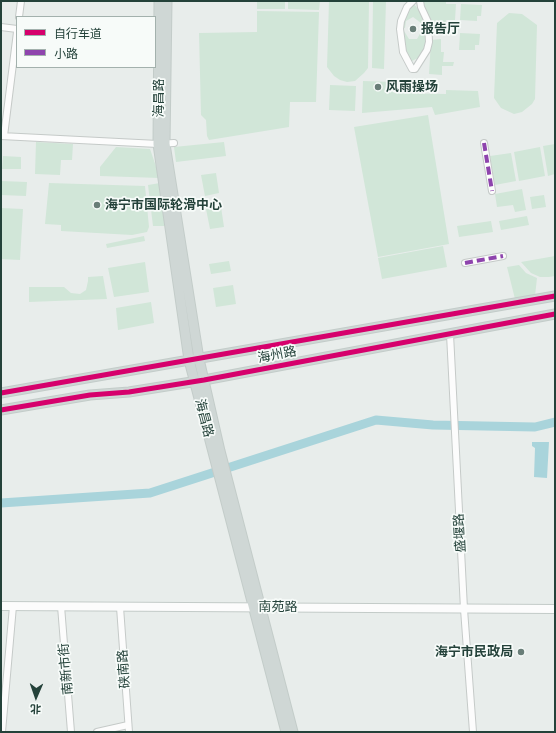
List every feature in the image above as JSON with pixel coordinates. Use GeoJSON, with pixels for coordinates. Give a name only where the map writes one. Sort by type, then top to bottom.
{"type":"FeatureCollection","features":[{"type":"Feature","properties":{"kind":"main road","name":"海昌路"},"geometry":{"type":"LineString","coordinates":[[159,1],[166,143],[194,359],[286,732]]}},
{"type":"Feature","properties":{"kind":"main road","name":"海昌路"},"geometry":{"type":"LineString","coordinates":[[160,40],[166,1]]}},
{"type":"Feature","properties":{"kind":"main road","name":"海州路"},"geometry":{"type":"LineString","coordinates":[[1,393],[555,296]]}},
{"type":"Feature","properties":{"kind":"main road","name":"海州路"},"geometry":{"type":"LineString","coordinates":[[1,410],[90,395],[129,392],[199,380],[555,314]]}},
{"type":"Feature","properties":{"kind":"main road","name":"海昌路"},"geometry":{"type":"LineString","coordinates":[[256,607],[293,732]]}},
{"type":"Feature","properties":{"kind":"street"},"geometry":{"type":"LineString","coordinates":[[19,16],[21,1]]}},
{"type":"Feature","properties":{"kind":"street"},"geometry":{"type":"LineString","coordinates":[[413,1],[407,6],[401,21],[400,29],[401,46],[405,58],[412,69],[415,69],[427,50],[428,42],[428,22],[421,8],[420,1]]}},
{"type":"Feature","properties":{"kind":"street"},"geometry":{"type":"LineString","coordinates":[[1,27],[16,30]]}},
{"type":"Feature","properties":{"kind":"street"},"geometry":{"type":"LineString","coordinates":[[16,37],[2,136],[166,143]]}},
{"type":"Feature","properties":{"kind":"street"},"geometry":{"type":"LineString","coordinates":[[484,143],[492,191]]}},
{"type":"Feature","properties":{"kind":"street"},"geometry":{"type":"LineString","coordinates":[[465,263],[503,256]]}},
{"type":"Feature","properties":{"kind":"street","name":"盛堰路"},"geometry":{"type":"LineString","coordinates":[[450,334],[464,609],[473,732]]}},
{"type":"Feature","properties":{"kind":"street","name":"南苑路"},"geometry":{"type":"LineString","coordinates":[[1,606],[555,609]]}},
{"type":"Feature","properties":{"kind":"street"},"geometry":{"type":"LineString","coordinates":[[2,732],[13,606]]}},
{"type":"Feature","properties":{"kind":"street","name":"南新市街"},"geometry":{"type":"LineString","coordinates":[[61,606],[71,732]]}},
{"type":"Feature","properties":{"kind":"street","name":"硖南路"},"geometry":{"type":"LineString","coordinates":[[120,606],[129,732]]}},
{"type":"Feature","properties":{"kind":"street"},"geometry":{"type":"LineString","coordinates":[[97,732],[128,725]]}},
{"type":"Feature","properties":{"kind":"green space"},"geometry":{"type":"Polygon","coordinates":[[[257,1],[285,1],[285,9],[257,9],[257,1]]]}},
{"type":"Feature","properties":{"kind":"green space"},"geometry":{"type":"Polygon","coordinates":[[[288,1],[320,1],[319,10],[288,9],[288,1]]]}},
{"type":"Feature","properties":{"kind":"green space"},"geometry":{"type":"Polygon","coordinates":[[[329,1],[369,1],[368,68],[355,81],[347,82],[340,80],[334,76],[327,67],[329,1]]]}},
{"type":"Feature","properties":{"kind":"green space"},"geometry":{"type":"Polygon","coordinates":[[[373,1],[386,1],[384,69],[372,68],[373,1]]]}},
{"type":"Feature","properties":{"kind":"green space"},"geometry":{"type":"Polygon","coordinates":[[[423,1],[446,1],[446,4],[456,4],[455,20],[446,20],[445,26],[433,25],[423,5],[423,1]]]}},
{"type":"Feature","properties":{"kind":"green space"},"geometry":{"type":"Polygon","coordinates":[[[414,4],[425,18],[426,47],[418,58],[412,61],[408,58],[401,31],[404,31],[409,39],[417,39],[421,32],[421,23],[413,17],[406,21],[405,28],[401,27],[406,12],[414,4]]]}},
{"type":"Feature","properties":{"kind":"green space"},"geometry":{"type":"Polygon","coordinates":[[[461,4],[482,5],[481,16],[477,16],[477,21],[460,20],[461,4]]]}},
{"type":"Feature","properties":{"kind":"green space"},"geometry":{"type":"Polygon","coordinates":[[[257,11],[319,12],[316,102],[290,102],[289,127],[209,140],[207,136],[206,120],[201,115],[199,33],[257,32],[257,11]]]}},
{"type":"Feature","properties":{"kind":"green space"},"geometry":{"type":"Polygon","coordinates":[[[509,13],[522,14],[537,25],[535,99],[532,104],[522,112],[514,114],[501,108],[494,98],[497,23],[509,13]]]}},
{"type":"Feature","properties":{"kind":"green space"},"geometry":{"type":"Polygon","coordinates":[[[460,33],[480,34],[479,45],[475,45],[475,50],[459,50],[460,33]]]}},
{"type":"Feature","properties":{"kind":"green space"},"geometry":{"type":"Polygon","coordinates":[[[441,39],[441,52],[444,52],[443,62],[454,62],[453,66],[442,66],[442,75],[429,74],[431,40],[441,39]]]}},
{"type":"Feature","properties":{"kind":"green space"},"geometry":{"type":"Polygon","coordinates":[[[363,81],[394,82],[394,93],[446,94],[446,90],[478,91],[480,107],[435,115],[432,107],[362,113],[363,81]]]}},
{"type":"Feature","properties":{"kind":"green space"},"geometry":{"type":"Polygon","coordinates":[[[330,85],[356,86],[355,111],[329,110],[330,85]]]}},
{"type":"Feature","properties":{"kind":"green space"},"geometry":{"type":"Polygon","coordinates":[[[428,115],[449,244],[378,257],[354,127],[428,115]]]}},
{"type":"Feature","properties":{"kind":"green space"},"geometry":{"type":"Polygon","coordinates":[[[36,142],[73,144],[72,160],[61,160],[60,175],[35,174],[36,142]]]}},
{"type":"Feature","properties":{"kind":"green space"},"geometry":{"type":"Polygon","coordinates":[[[224,142],[226,156],[176,162],[174,147],[224,142]]]}},
{"type":"Feature","properties":{"kind":"green space"},"geometry":{"type":"Polygon","coordinates":[[[555,144],[555,174],[548,176],[543,146],[555,144]]]}},
{"type":"Feature","properties":{"kind":"green space"},"geometry":{"type":"Polygon","coordinates":[[[116,147],[150,149],[160,178],[100,176],[100,167],[116,147]]]}},
{"type":"Feature","properties":{"kind":"green space"},"geometry":{"type":"Polygon","coordinates":[[[540,147],[545,176],[519,181],[514,152],[540,147]]]}},
{"type":"Feature","properties":{"kind":"green space"},"geometry":{"type":"Polygon","coordinates":[[[511,153],[516,181],[495,185],[490,156],[511,153]]]}},
{"type":"Feature","properties":{"kind":"green space"},"geometry":{"type":"Polygon","coordinates":[[[3,156],[21,157],[21,169],[2,169],[3,156]]]}},
{"type":"Feature","properties":{"kind":"green space"},"geometry":{"type":"Polygon","coordinates":[[[216,173],[219,193],[205,196],[201,175],[216,173]]]}},
{"type":"Feature","properties":{"kind":"green space"},"geometry":{"type":"Polygon","coordinates":[[[1,181],[27,182],[26,196],[1,195],[1,181]]]}},
{"type":"Feature","properties":{"kind":"green space","name":"海宁市国际轮滑中心"},"geometry":{"type":"Polygon","coordinates":[[[49,183],[145,186],[149,227],[147,232],[132,235],[61,231],[61,225],[45,224],[49,183]]]}},
{"type":"Feature","properties":{"kind":"green space"},"geometry":{"type":"Polygon","coordinates":[[[160,183],[165,226],[153,226],[148,185],[160,183]]]}},
{"type":"Feature","properties":{"kind":"green space"},"geometry":{"type":"Polygon","coordinates":[[[522,189],[526,210],[515,212],[513,205],[497,207],[495,194],[522,189]]]}},
{"type":"Feature","properties":{"kind":"green space"},"geometry":{"type":"Polygon","coordinates":[[[544,195],[546,207],[532,209],[530,197],[544,195]]]}},
{"type":"Feature","properties":{"kind":"green space"},"geometry":{"type":"Polygon","coordinates":[[[221,207],[224,227],[210,229],[206,209],[221,207]]]}},
{"type":"Feature","properties":{"kind":"green space"},"geometry":{"type":"Polygon","coordinates":[[[1,208],[23,209],[20,260],[1,259],[1,208]]]}},
{"type":"Feature","properties":{"kind":"green space"},"geometry":{"type":"Polygon","coordinates":[[[527,216],[529,225],[501,230],[499,221],[527,216]]]}},
{"type":"Feature","properties":{"kind":"green space"},"geometry":{"type":"Polygon","coordinates":[[[491,221],[493,232],[459,237],[457,226],[491,221]]]}},
{"type":"Feature","properties":{"kind":"green space"},"geometry":{"type":"Polygon","coordinates":[[[144,236],[145,241],[107,248],[106,244],[144,236]]]}},
{"type":"Feature","properties":{"kind":"green space"},"geometry":{"type":"Polygon","coordinates":[[[443,246],[447,267],[382,279],[378,258],[443,246]]]}},
{"type":"Feature","properties":{"kind":"green space"},"geometry":{"type":"Polygon","coordinates":[[[555,256],[555,276],[540,277],[531,273],[521,262],[555,256]]]}},
{"type":"Feature","properties":{"kind":"green space"},"geometry":{"type":"Polygon","coordinates":[[[229,261],[231,271],[211,274],[209,264],[229,261]]]}},
{"type":"Feature","properties":{"kind":"green space"},"geometry":{"type":"Polygon","coordinates":[[[145,262],[149,292],[114,297],[108,268],[145,262]]]}},
{"type":"Feature","properties":{"kind":"green space"},"geometry":{"type":"Polygon","coordinates":[[[519,265],[526,273],[537,278],[535,296],[515,299],[507,267],[519,265]]]}},
{"type":"Feature","properties":{"kind":"green space"},"geometry":{"type":"Polygon","coordinates":[[[103,276],[107,299],[29,302],[29,287],[64,287],[71,293],[80,294],[86,290],[88,277],[103,276]]]}},
{"type":"Feature","properties":{"kind":"green space"},"geometry":{"type":"Polygon","coordinates":[[[233,285],[236,304],[216,307],[213,288],[233,285]]]}},
{"type":"Feature","properties":{"kind":"green space"},"geometry":{"type":"Polygon","coordinates":[[[151,302],[154,323],[118,330],[116,308],[151,302]]]}},
{"type":"Feature","properties":{"kind":"water"},"geometry":{"type":"Polygon","coordinates":[[[532,442],[549,442],[547,478],[534,477],[535,448],[532,446],[532,442]]]}},
{"type":"Feature","properties":{"kind":"waterway"},"geometry":{"type":"LineString","coordinates":[[1,503],[150,493],[376,420],[433,425],[535,427],[555,422]]}},
{"type":"Feature","properties":{"kind":"marked path"},"geometry":{"type":"LineString","coordinates":[[484,143],[492,191]]}},
{"type":"Feature","properties":{"kind":"marked path"},"geometry":{"type":"LineString","coordinates":[[465,263],[503,256]]}},
{"type":"Feature","properties":{"kind":"cycle path"},"geometry":{"type":"LineString","coordinates":[[1,393],[555,296]]}},
{"type":"Feature","properties":{"kind":"cycle path"},"geometry":{"type":"LineString","coordinates":[[1,410],[90,395],[129,392],[204,380],[555,314]]}},
{"type":"Feature","properties":{"kind":"place","name":"报告厅"},"geometry":{"type":"Point","coordinates":[413,29]}},
{"type":"Feature","properties":{"kind":"place","name":"风雨操场"},"geometry":{"type":"Point","coordinates":[378,87]}},
{"type":"Feature","properties":{"kind":"place","name":"海宁市国际轮滑中心"},"geometry":{"type":"Point","coordinates":[97,205]}},
{"type":"Feature","properties":{"kind":"place","name":"海宁市民政局"},"geometry":{"type":"Point","coordinates":[521,652]}}]}
